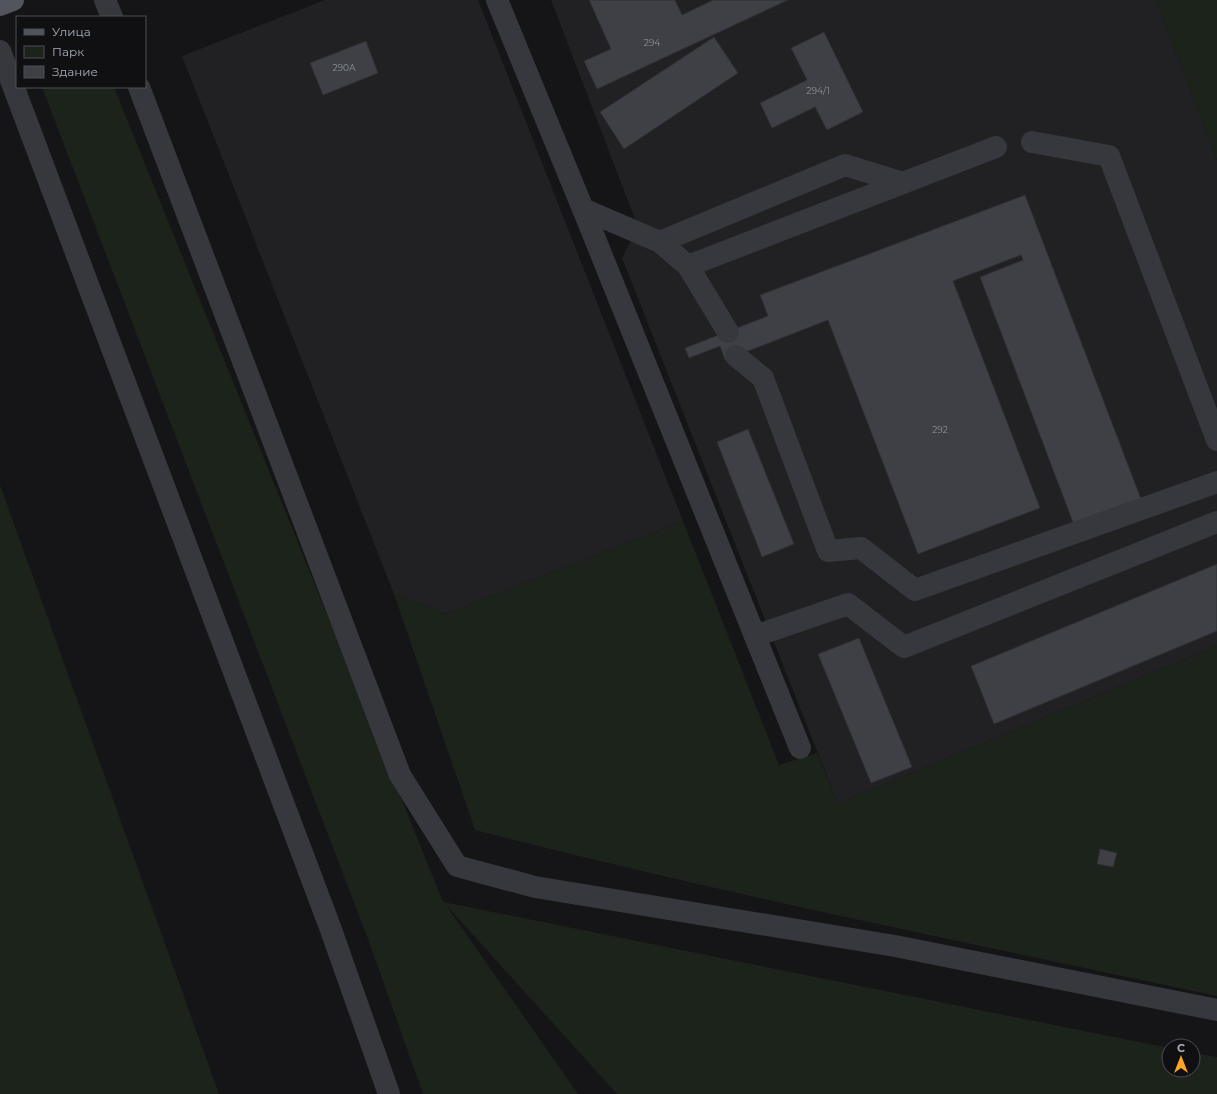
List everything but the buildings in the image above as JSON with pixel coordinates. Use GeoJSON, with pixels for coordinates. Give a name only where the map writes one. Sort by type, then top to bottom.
{"type":"FeatureCollection","features":[{"type":"Feature","properties":{"kind":"main road"},"geometry":{"type":"LineString","coordinates":[[0,5],[13,0]]}},
{"type":"Feature","properties":{"kind":"street"},"geometry":{"type":"LineString","coordinates":[[106,0],[112,16]]}},
{"type":"Feature","properties":{"kind":"street"},"geometry":{"type":"LineString","coordinates":[[497,0],[583,209],[800,748]]}},
{"type":"Feature","properties":{"kind":"street"},"geometry":{"type":"LineString","coordinates":[[0,51],[318,898],[389,1094]]}},
{"type":"Feature","properties":{"kind":"street"},"geometry":{"type":"LineString","coordinates":[[139,88],[400,775],[457,866],[535,887],[895,946],[1217,1010]]}},
{"type":"Feature","properties":{"kind":"street"},"geometry":{"type":"LineString","coordinates":[[1032,142],[1109,156],[1217,440]]}},
{"type":"Feature","properties":{"kind":"street"},"geometry":{"type":"LineString","coordinates":[[688,266],[996,147]]}},
{"type":"Feature","properties":{"kind":"street"},"geometry":{"type":"LineString","coordinates":[[660,242],[845,164],[903,183]]}},
{"type":"Feature","properties":{"kind":"street"},"geometry":{"type":"LineString","coordinates":[[583,209],[660,242],[688,266],[728,332]]}},
{"type":"Feature","properties":{"kind":"street"},"geometry":{"type":"LineString","coordinates":[[736,356],[763,378],[828,551],[861,548],[915,590],[1217,482]]}},
{"type":"Feature","properties":{"kind":"street"},"geometry":{"type":"LineString","coordinates":[[755,636],[848,604],[904,647],[1217,522]]}},
{"type":"Feature","properties":{"kind":"shaded area"},"geometry":{"type":"Polygon","coordinates":[[[325,0],[478,0],[683,521],[446,614],[394,594],[182,56],[325,0]]]}},
{"type":"Feature","properties":{"kind":"shaded area"},"geometry":{"type":"Polygon","coordinates":[[[551,0],[1156,0],[1217,160],[1217,646],[838,804],[622,258],[638,227],[551,0]]]}},
{"type":"Feature","properties":{"kind":"green space"},"geometry":{"type":"Polygon","coordinates":[[[1156,0],[1217,0],[1217,160],[1156,0]]]}},
{"type":"Feature","properties":{"kind":"green space"},"geometry":{"type":"Polygon","coordinates":[[[42,88],[114,88],[443,902],[1161,1046],[1161,1078],[1201,1078],[1201,1054],[1217,1057],[1217,1094],[617,1094],[446,905],[578,1094],[423,1094],[368,939],[42,88]]]}},
{"type":"Feature","properties":{"kind":"green space"},"geometry":{"type":"Polygon","coordinates":[[[0,485],[219,1094],[0,1094],[0,485]]]}},
{"type":"Feature","properties":{"kind":"green space"},"geometry":{"type":"Polygon","coordinates":[[[683,521],[779,765],[817,753],[838,804],[1217,646],[1217,996],[752,896],[475,830],[394,594],[446,614],[683,521]]]}}]}
